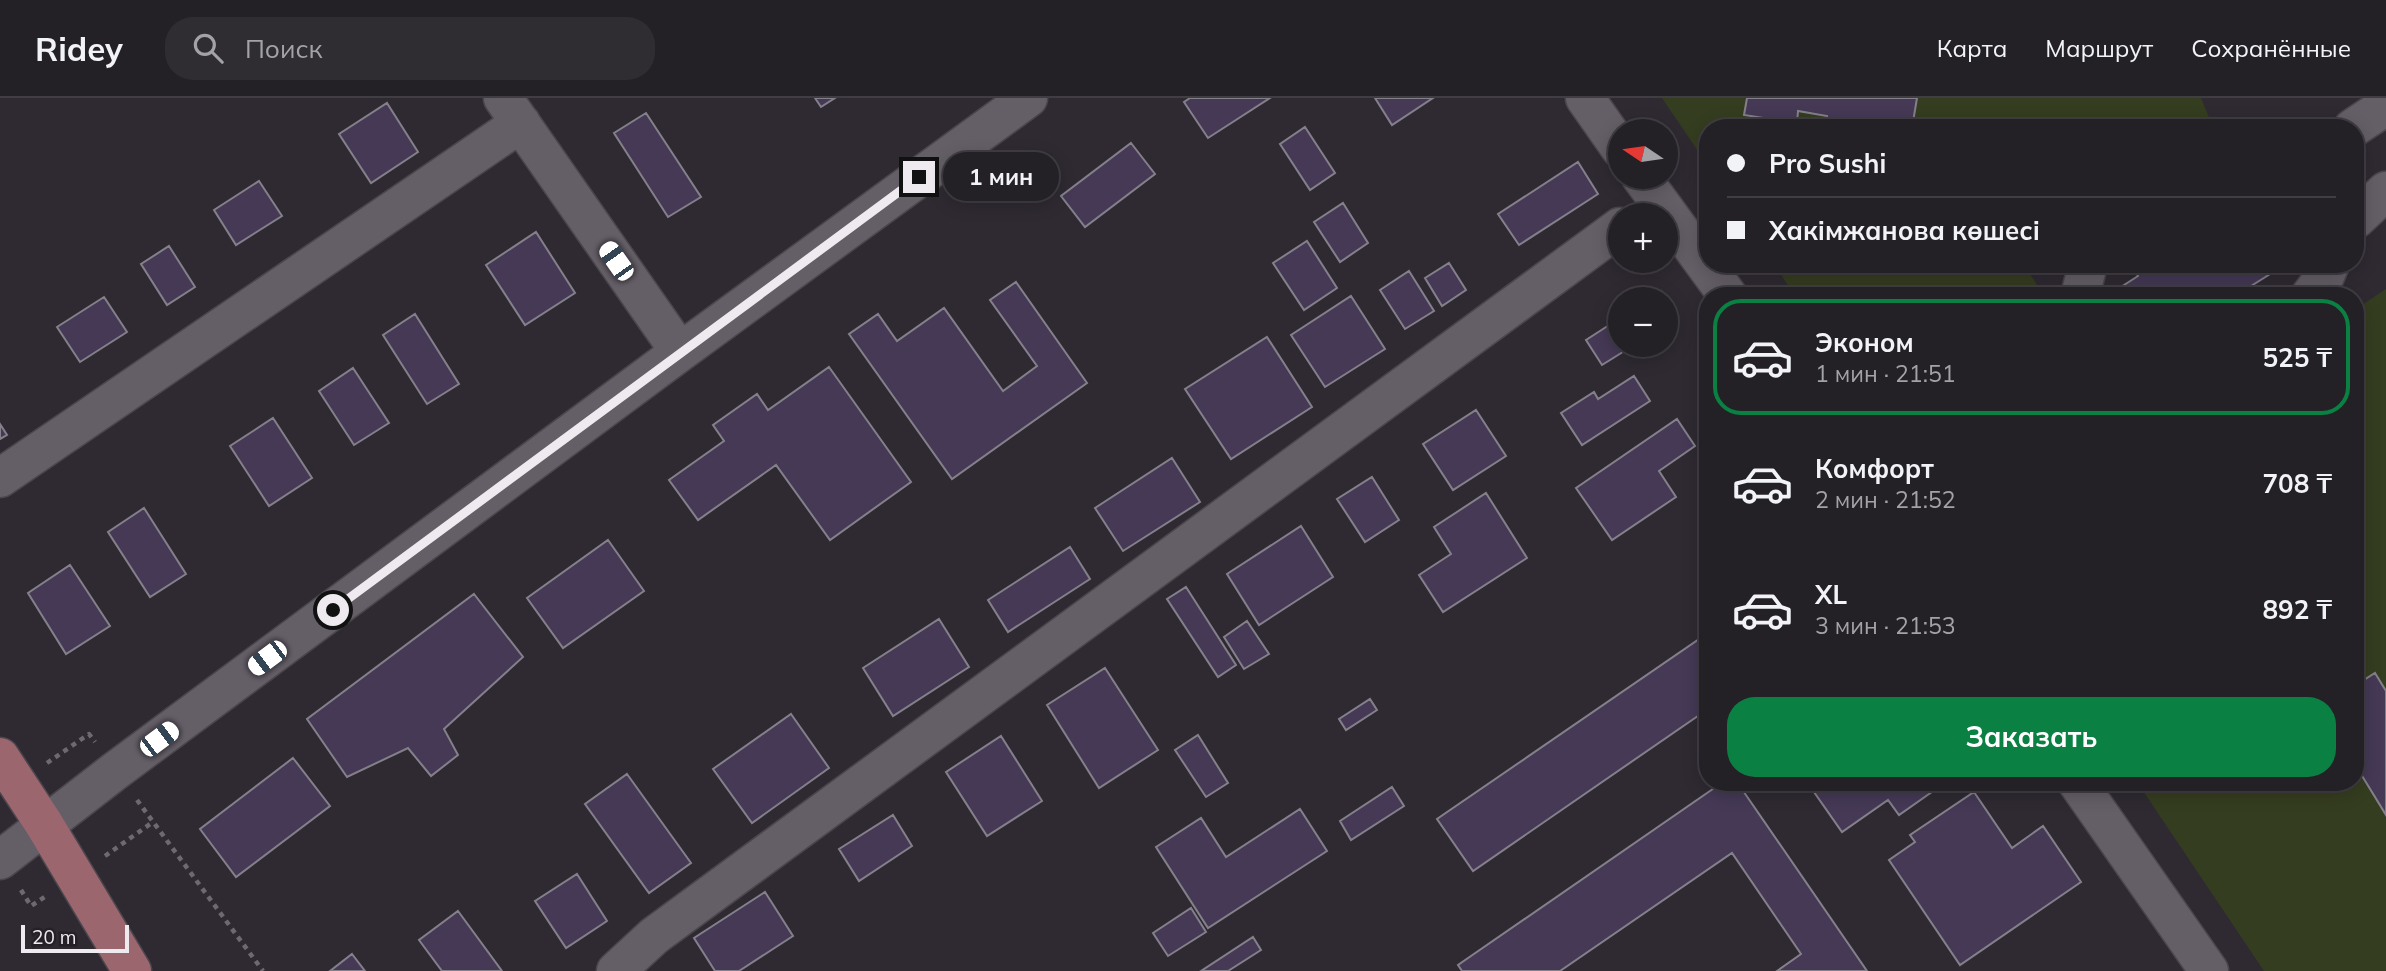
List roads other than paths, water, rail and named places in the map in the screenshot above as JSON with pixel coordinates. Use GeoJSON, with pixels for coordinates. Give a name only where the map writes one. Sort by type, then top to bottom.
{"type":"FeatureCollection","features":[{"type":"Feature","properties":{"kind":"main road"},"geometry":{"type":"LineString","coordinates":[[0,757],[44,824],[132,971]]}},
{"type":"Feature","properties":{"kind":"street"},"geometry":{"type":"LineString","coordinates":[[0,860],[44,824],[680,352],[1028,98]]}},
{"type":"Feature","properties":{"kind":"street"},"geometry":{"type":"LineString","coordinates":[[1585,98],[1608,131]]}},
{"type":"Feature","properties":{"kind":"street"},"geometry":{"type":"LineString","coordinates":[[2364,121],[2386,106]]}},
{"type":"Feature","properties":{"kind":"street"},"geometry":{"type":"LineString","coordinates":[[0,478],[512,111],[680,352]]}},
{"type":"Feature","properties":{"kind":"street"},"geometry":{"type":"LineString","coordinates":[[2364,212],[2386,191]]}},
{"type":"Feature","properties":{"kind":"street"},"geometry":{"type":"LineString","coordinates":[[1645,197],[1699,261]]}},
{"type":"Feature","properties":{"kind":"street"},"geometry":{"type":"LineString","coordinates":[[616,971],[654,936],[1608,236]]}},
{"type":"Feature","properties":{"kind":"street"},"geometry":{"type":"LineString","coordinates":[[1709,273],[1720,287]]}},
{"type":"Feature","properties":{"kind":"street"},"geometry":{"type":"LineString","coordinates":[[2083,791],[2208,971]]}}]}
